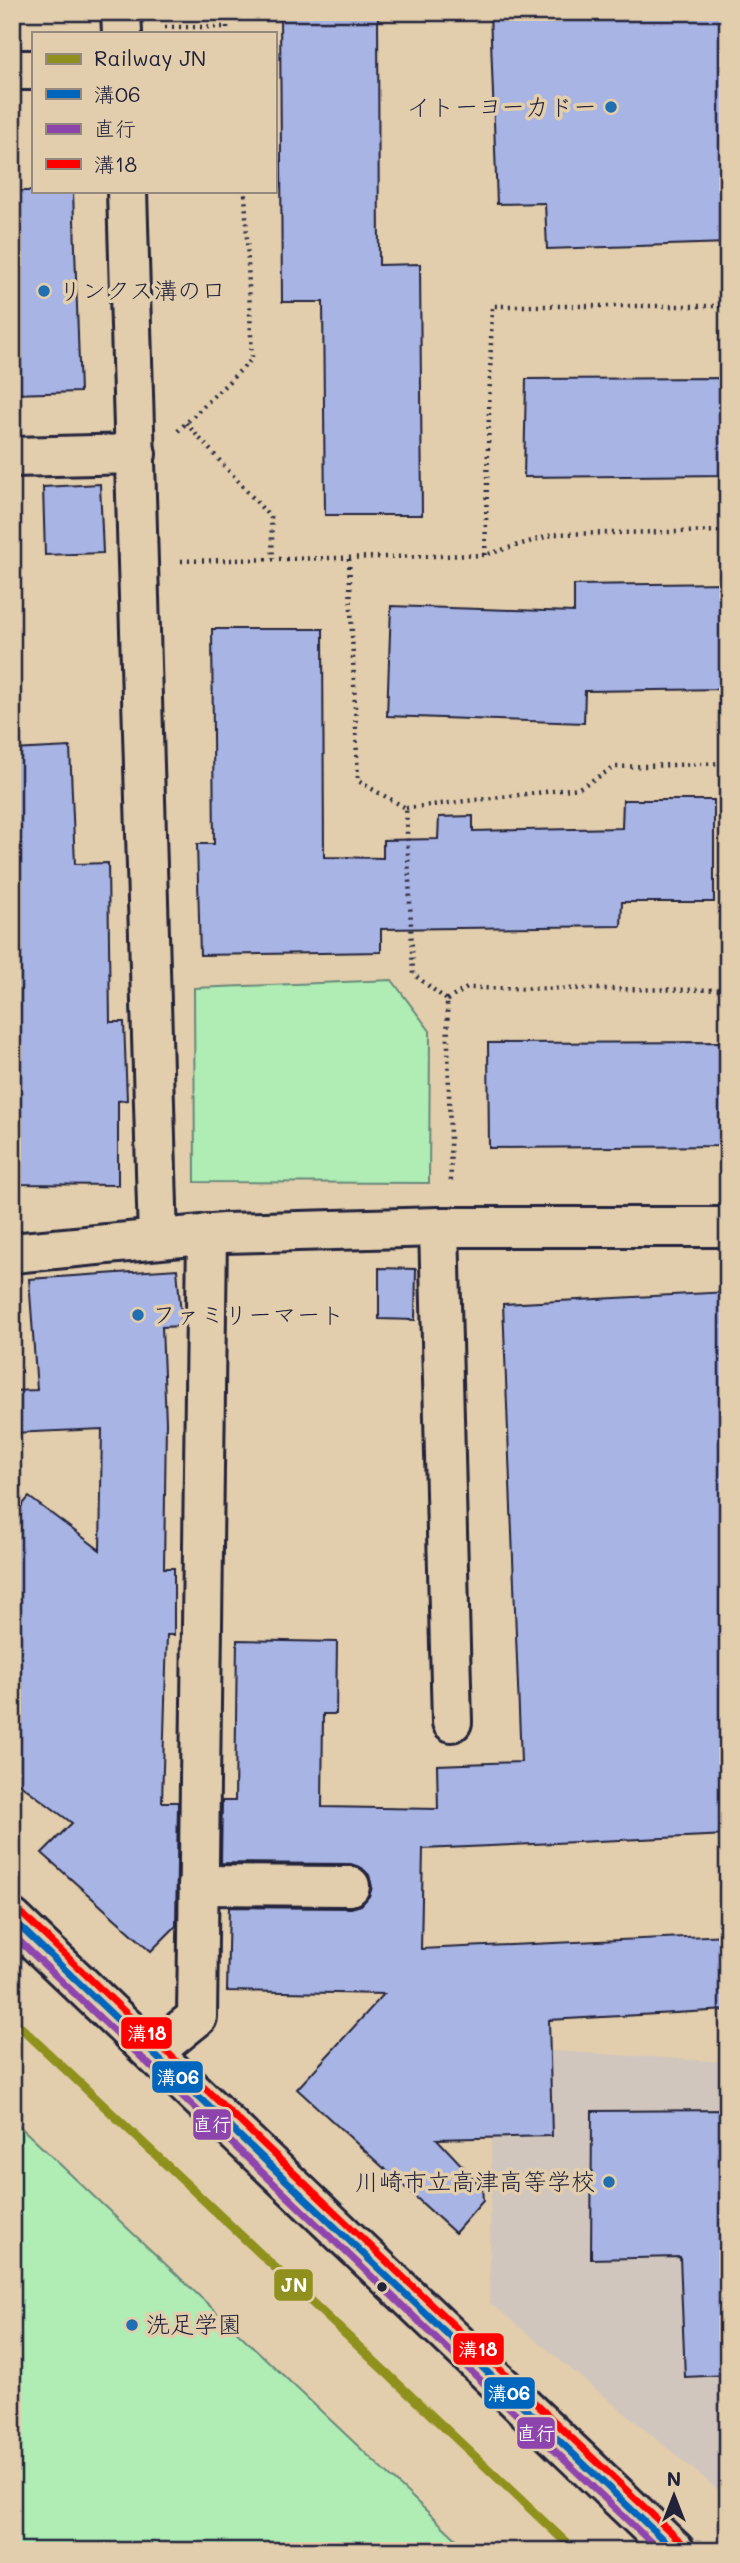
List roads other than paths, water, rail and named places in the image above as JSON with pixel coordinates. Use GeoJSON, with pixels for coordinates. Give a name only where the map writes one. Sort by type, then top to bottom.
{"type":"FeatureCollection","features":[{"type":"Feature","properties":{"kind":"street"},"geometry":{"type":"LineString","coordinates":[[121,12],[122,32]]}},
{"type":"Feature","properties":{"kind":"street"},"geometry":{"type":"LineString","coordinates":[[12,71],[32,70]]}},
{"type":"Feature","properties":{"kind":"street"},"geometry":{"type":"LineString","coordinates":[[127,192],[158,1239]]}},
{"type":"Feature","properties":{"kind":"street"},"geometry":{"type":"LineString","coordinates":[[12,457],[136,454]]}},
{"type":"Feature","properties":{"kind":"street"},"geometry":{"type":"LineString","coordinates":[[12,1253],[445,1211],[728,1227]]}},
{"type":"Feature","properties":{"kind":"street"},"geometry":{"type":"LineString","coordinates":[[445,1211],[452,1722]]}},
{"type":"Feature","properties":{"kind":"street"},"geometry":{"type":"LineString","coordinates":[[155,2051],[197,2017],[207,1234]]}},
{"type":"Feature","properties":{"kind":"street"},"geometry":{"type":"LineString","coordinates":[[198,1885],[350,1886]]}},
{"type":"Feature","properties":{"kind":"street"},"geometry":{"type":"LineString","coordinates":[[12,1919],[155,2051],[675,2551]]}},
{"type":"Feature","properties":{"kind":"rail line","name":"JN"},"geometry":{"type":"LineString","coordinates":[[12,2019],[575,2551]]}},
{"type":"Feature","properties":{"kind":"place","name":"イトーヨーカドー"},"geometry":{"type":"Point","coordinates":[611,107]}},
{"type":"Feature","properties":{"kind":"place","name":"リンクス溝の口"},"geometry":{"type":"Point","coordinates":[44,291]}},
{"type":"Feature","properties":{"kind":"place","name":"ファミリーマート"},"geometry":{"type":"Point","coordinates":[138,1315]}},
{"type":"Feature","properties":{"kind":"place","name":"川崎市立高津高等学校"},"geometry":{"type":"Point","coordinates":[609,2182]}},
{"type":"Feature","properties":{"kind":"place","name":"洗足学園"},"geometry":{"type":"Point","coordinates":[132,2325]}}]}
